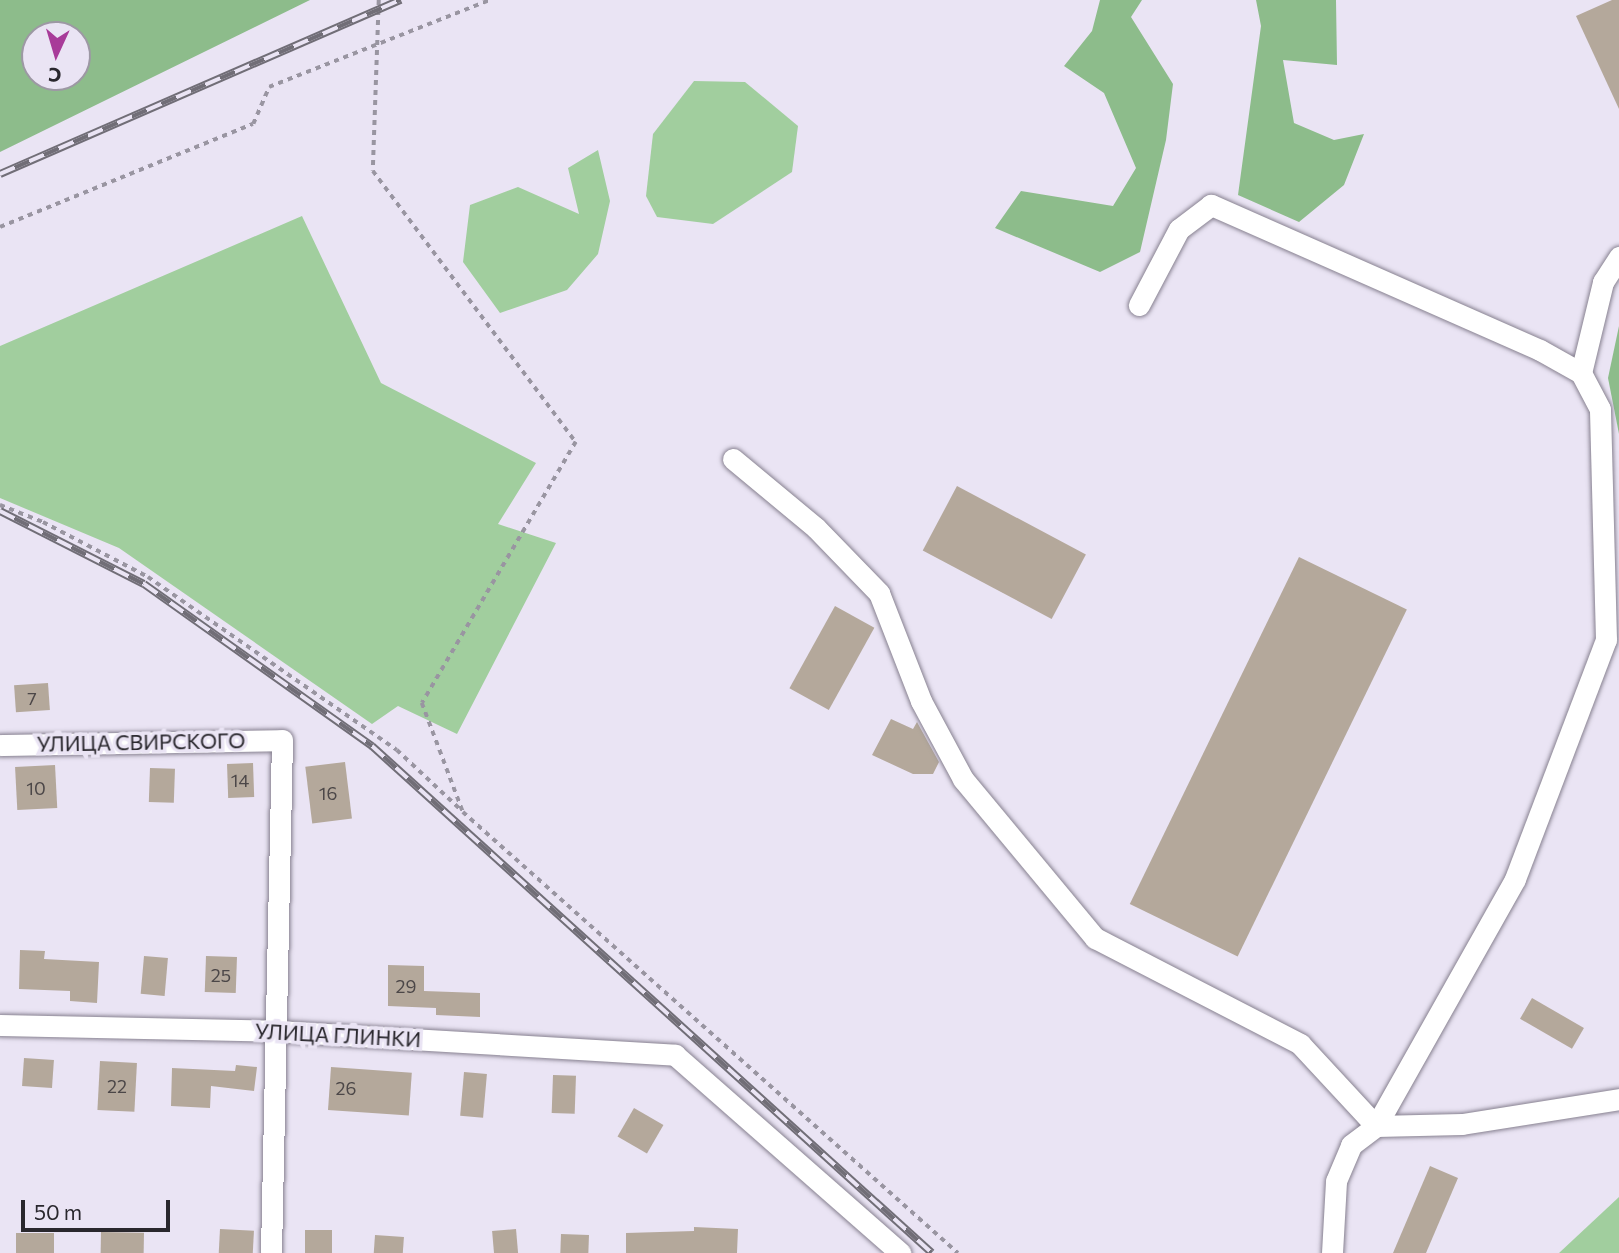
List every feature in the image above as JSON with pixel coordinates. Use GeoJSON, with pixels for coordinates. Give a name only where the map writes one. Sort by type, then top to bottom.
{"type":"FeatureCollection","features":[{"type":"Feature","properties":{"kind":"street"},"geometry":{"type":"LineString","coordinates":[[1139,304],[1179,229],[1211,205],[1541,351],[1581,373],[1600,409],[1612,568],[1606,640],[1515,879],[1376,1126],[1351,1145],[1336,1181],[1332,1253]]}},
{"type":"Feature","properties":{"kind":"street"},"geometry":{"type":"LineString","coordinates":[[1581,373],[1604,282],[1619,257]]}},
{"type":"Feature","properties":{"kind":"street"},"geometry":{"type":"LineString","coordinates":[[733,459],[816,528],[878,593],[921,701],[964,779],[1095,938],[1300,1044],[1376,1126],[1462,1124],[1619,1098]]}},
{"type":"Feature","properties":{"kind":"street","name":"УЛИЦА СВИРСКОГО"},"geometry":{"type":"LineString","coordinates":[[0,745],[282,740],[276,1031]]}},
{"type":"Feature","properties":{"kind":"street","name":"УЛИЦА ГЛИНКИ"},"geometry":{"type":"LineString","coordinates":[[0,1025],[276,1031],[675,1055],[900,1253]]}},
{"type":"Feature","properties":{"kind":"street"},"geometry":{"type":"LineString","coordinates":[[271,1253],[276,1031]]}},
{"type":"Feature","properties":{"kind":"path"},"geometry":{"type":"LineString","coordinates":[[379,0],[373,171],[576,442],[422,703],[463,812]]}},
{"type":"Feature","properties":{"kind":"path"},"geometry":{"type":"LineString","coordinates":[[0,227],[253,124],[268,87],[490,0]]}},
{"type":"Feature","properties":{"kind":"path"},"geometry":{"type":"LineString","coordinates":[[0,505],[148,576],[397,750],[463,812],[958,1253]]}},
{"type":"Feature","properties":{"kind":"green space"},"geometry":{"type":"Polygon","coordinates":[[[0,0],[310,0],[0,152],[0,0]]]}},
{"type":"Feature","properties":{"kind":"green space"},"geometry":{"type":"Polygon","coordinates":[[[1100,0],[1142,0],[1131,17],[1173,84],[1166,140],[1140,252],[1100,272],[995,228],[1021,191],[1113,206],[1136,168],[1104,93],[1064,66],[1092,31],[1100,0]]]}},
{"type":"Feature","properties":{"kind":"green space"},"geometry":{"type":"Polygon","coordinates":[[[1256,0],[1336,0],[1337,65],[1283,60],[1294,123],[1334,140],[1364,134],[1344,185],[1299,222],[1238,195],[1261,26],[1256,0]]]}},
{"type":"Feature","properties":{"kind":"green space"},"geometry":{"type":"Polygon","coordinates":[[[694,81],[745,82],[798,126],[792,172],[713,224],[657,217],[646,196],[653,134],[694,81]]]}},
{"type":"Feature","properties":{"kind":"green space"},"geometry":{"type":"Polygon","coordinates":[[[598,150],[610,201],[598,254],[567,290],[500,313],[463,262],[470,205],[518,187],[579,214],[568,168],[598,150]]]}},
{"type":"Feature","properties":{"kind":"green space"},"geometry":{"type":"Polygon","coordinates":[[[302,216],[381,383],[536,463],[498,524],[556,543],[457,734],[398,706],[372,724],[119,548],[0,498],[0,346],[302,216]]]}},
{"type":"Feature","properties":{"kind":"green space"},"geometry":{"type":"Polygon","coordinates":[[[1619,326],[1619,434],[1608,378],[1619,326]]]}},
{"type":"Feature","properties":{"kind":"green space"},"geometry":{"type":"Polygon","coordinates":[[[1619,1197],[1619,1253],[1559,1253],[1619,1197]]]}},
{"type":"Feature","properties":{"kind":"building"},"geometry":{"type":"Polygon","coordinates":[[[1612,0],[1619,0],[1619,109],[1576,16],[1612,0]]]}},
{"type":"Feature","properties":{"kind":"building"},"geometry":{"type":"Polygon","coordinates":[[[957,486],[1086,555],[1052,619],[923,550],[957,486]]]}},
{"type":"Feature","properties":{"kind":"building"},"geometry":{"type":"Polygon","coordinates":[[[1299,557],[1407,610],[1238,957],[1130,904],[1299,557]]]}},
{"type":"Feature","properties":{"kind":"building"},"geometry":{"type":"Polygon","coordinates":[[[835,606],[874,628],[829,710],[789,688],[835,606]]]}},
{"type":"Feature","properties":{"kind":"building"},"geometry":{"type":"Polygon","coordinates":[[[48,683],[50,710],[16,712],[14,685],[48,683]]]}},
{"type":"Feature","properties":{"kind":"building"},"geometry":{"type":"Polygon","coordinates":[[[891,719],[913,729],[917,722],[939,762],[933,774],[913,774],[872,755],[891,719]]]}},
{"type":"Feature","properties":{"kind":"building"},"geometry":{"type":"Polygon","coordinates":[[[345,762],[352,819],[312,823],[305,767],[345,762]]]}},
{"type":"Feature","properties":{"kind":"building"},"geometry":{"type":"Polygon","coordinates":[[[253,763],[254,797],[228,798],[227,764],[253,763]]]}},
{"type":"Feature","properties":{"kind":"building"},"geometry":{"type":"Polygon","coordinates":[[[55,765],[57,808],[17,810],[15,767],[55,765]]]}},
{"type":"Feature","properties":{"kind":"building"},"geometry":{"type":"Polygon","coordinates":[[[150,768],[175,769],[174,803],[149,802],[150,768]]]}},
{"type":"Feature","properties":{"kind":"building"},"geometry":{"type":"Polygon","coordinates":[[[20,950],[45,951],[44,959],[99,962],[97,1003],[70,1001],[70,991],[19,989],[20,950]]]}},
{"type":"Feature","properties":{"kind":"building"},"geometry":{"type":"Polygon","coordinates":[[[144,956],[168,958],[165,996],[141,994],[144,956]]]}},
{"type":"Feature","properties":{"kind":"building"},"geometry":{"type":"Polygon","coordinates":[[[206,956],[237,957],[236,993],[205,992],[206,956]]]}},
{"type":"Feature","properties":{"kind":"building"},"geometry":{"type":"Polygon","coordinates":[[[388,965],[424,966],[424,991],[480,993],[480,1017],[436,1015],[436,1008],[388,1006],[388,965]]]}},
{"type":"Feature","properties":{"kind":"building"},"geometry":{"type":"Polygon","coordinates":[[[1532,998],[1584,1028],[1572,1049],[1520,1019],[1532,998]]]}},
{"type":"Feature","properties":{"kind":"building"},"geometry":{"type":"Polygon","coordinates":[[[24,1058],[54,1060],[52,1088],[22,1086],[24,1058]]]}},
{"type":"Feature","properties":{"kind":"building"},"geometry":{"type":"Polygon","coordinates":[[[100,1061],[137,1063],[134,1112],[97,1110],[100,1061]]]}},
{"type":"Feature","properties":{"kind":"building"},"geometry":{"type":"Polygon","coordinates":[[[236,1065],[257,1067],[254,1091],[211,1086],[210,1108],[171,1106],[172,1068],[235,1071],[236,1065]]]}},
{"type":"Feature","properties":{"kind":"building"},"geometry":{"type":"Polygon","coordinates":[[[331,1067],[412,1073],[409,1116],[328,1110],[331,1067]]]}},
{"type":"Feature","properties":{"kind":"building"},"geometry":{"type":"Polygon","coordinates":[[[464,1072],[487,1074],[483,1118],[460,1116],[464,1072]]]}},
{"type":"Feature","properties":{"kind":"building"},"geometry":{"type":"Polygon","coordinates":[[[553,1075],[576,1076],[575,1114],[552,1113],[553,1075]]]}},
{"type":"Feature","properties":{"kind":"building"},"geometry":{"type":"Polygon","coordinates":[[[634,1108],[663,1125],[647,1154],[618,1137],[634,1108]]]}},
{"type":"Feature","properties":{"kind":"building"},"geometry":{"type":"Polygon","coordinates":[[[1430,1166],[1458,1178],[1426,1253],[1393,1253],[1430,1166]]]}},
{"type":"Feature","properties":{"kind":"building"},"geometry":{"type":"Polygon","coordinates":[[[694,1227],[738,1229],[737,1253],[626,1253],[626,1233],[694,1231],[694,1227]]]}},
{"type":"Feature","properties":{"kind":"building"},"geometry":{"type":"Polygon","coordinates":[[[220,1229],[254,1231],[253,1253],[219,1253],[220,1229]]]}},
{"type":"Feature","properties":{"kind":"building"},"geometry":{"type":"Polygon","coordinates":[[[516,1229],[518,1253],[494,1253],[492,1231],[516,1229]]]}},
{"type":"Feature","properties":{"kind":"building"},"geometry":{"type":"Polygon","coordinates":[[[305,1230],[332,1230],[332,1253],[305,1253],[305,1230]]]}},
{"type":"Feature","properties":{"kind":"building"},"geometry":{"type":"Polygon","coordinates":[[[101,1232],[144,1233],[144,1253],[101,1253],[101,1232]]]}},
{"type":"Feature","properties":{"kind":"building"},"geometry":{"type":"Polygon","coordinates":[[[16,1233],[54,1233],[54,1253],[16,1253],[16,1233]]]}},
{"type":"Feature","properties":{"kind":"building"},"geometry":{"type":"Polygon","coordinates":[[[561,1234],[589,1235],[588,1253],[560,1253],[561,1234]]]}},
{"type":"Feature","properties":{"kind":"building"},"geometry":{"type":"Polygon","coordinates":[[[375,1235],[404,1237],[403,1253],[374,1253],[375,1235]]]}},
{"type":"Feature","properties":{"kind":"railway"},"geometry":{"type":"LineString","coordinates":[[0,174],[401,0]]}},
{"type":"Feature","properties":{"kind":"railway"},"geometry":{"type":"LineString","coordinates":[[0,511],[144,584],[372,746],[932,1253]]}}]}
